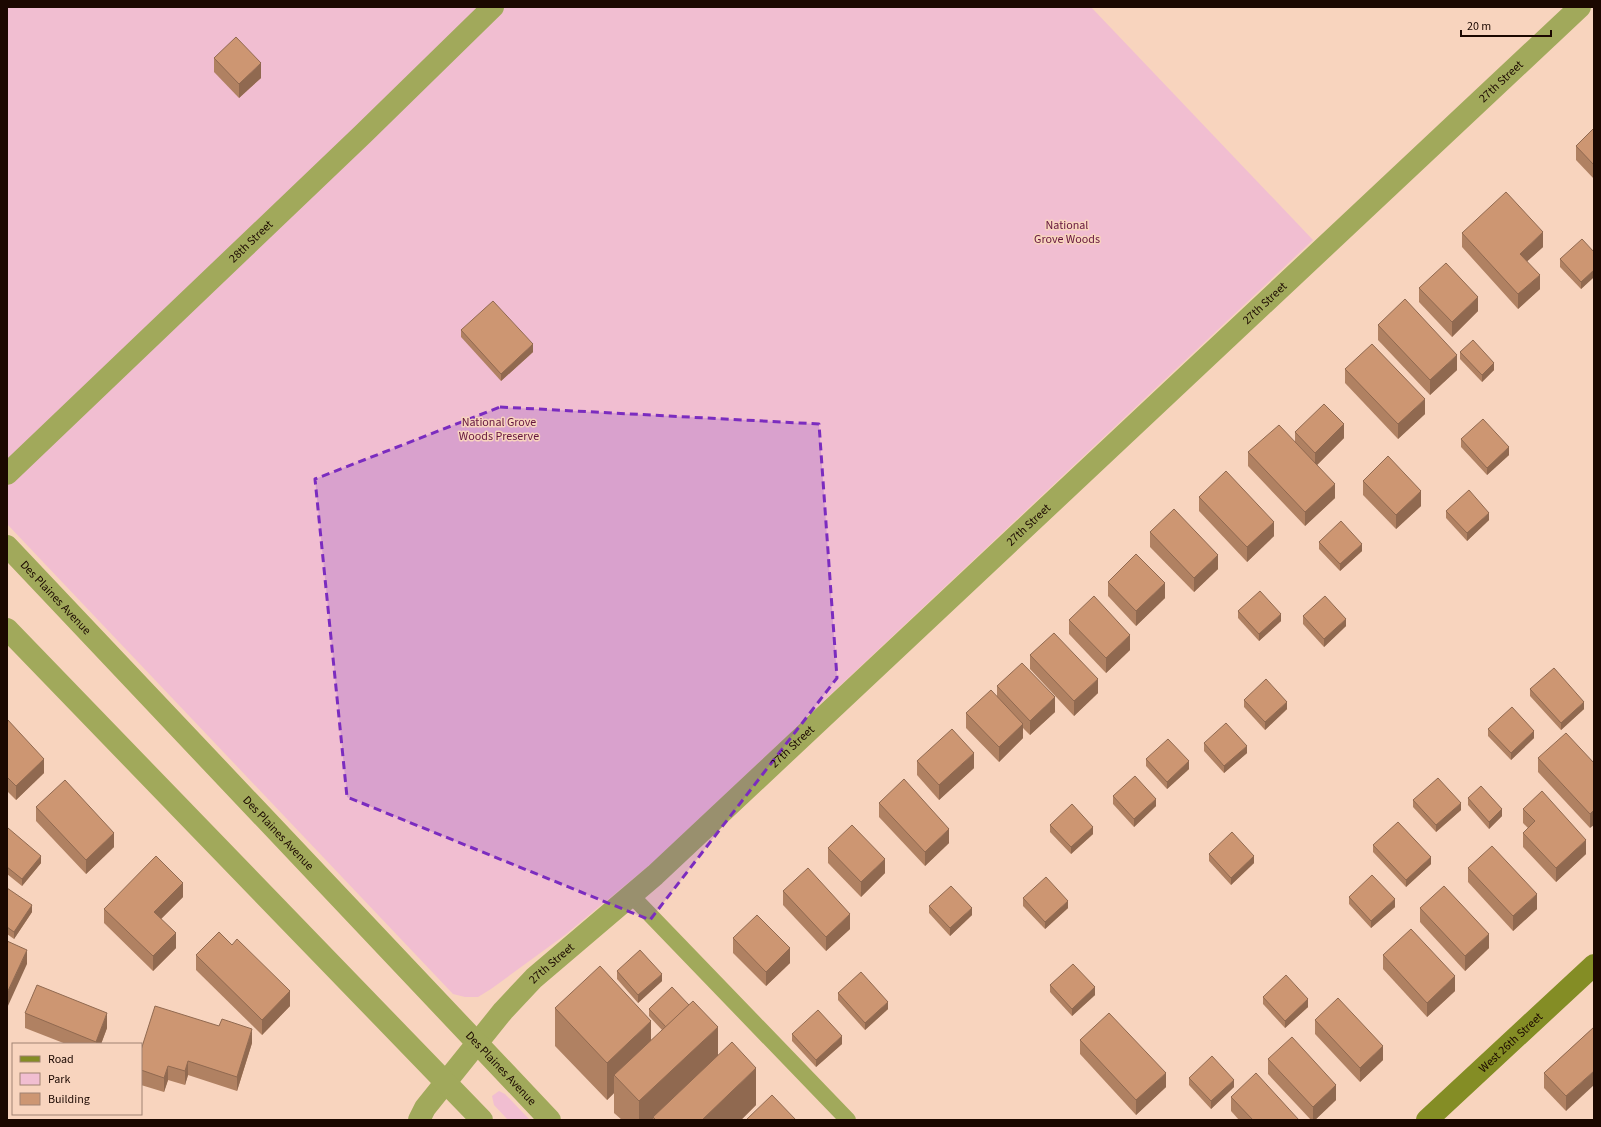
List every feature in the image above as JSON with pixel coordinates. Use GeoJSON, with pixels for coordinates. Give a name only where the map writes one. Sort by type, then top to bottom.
{"type":"FeatureCollection","features":[{"type":"Feature","properties":{"kind":"main road","name":"West 26th Street"},"geometry":{"type":"LineString","coordinates":[[1427,1120],[1594,965]]}},
{"type":"Feature","properties":{"kind":"street","name":"28th Street"},"geometry":{"type":"LineString","coordinates":[[7,474],[363,134],[493,7]]}},
{"type":"Feature","properties":{"kind":"street","name":"27th Street"},"geometry":{"type":"LineString","coordinates":[[406,1120],[422,1114],[502,1010],[534,978],[655,875],[1580,7]]}},
{"type":"Feature","properties":{"kind":"street","name":"Des Plaines Avenue"},"geometry":{"type":"LineString","coordinates":[[7,546],[550,1120]]}},
{"type":"Feature","properties":{"kind":"street"},"geometry":{"type":"LineString","coordinates":[[7,628],[482,1120]]}},
{"type":"Feature","properties":{"kind":"lane"},"geometry":{"type":"LineString","coordinates":[[631,894],[848,1120]]}},
{"type":"Feature","properties":{"kind":"highlighted area"},"geometry":{"type":"Polygon","coordinates":[[[500,407],[819,424],[837,678],[650,920],[347,797],[315,479],[500,407]]]}},
{"type":"Feature","properties":{"kind":"green space","name":"National Grove Woods Preserve"},"geometry":{"type":"Polygon","coordinates":[[[7,7],[1091,7],[1313,240],[653,862],[565,935],[491,989],[478,997],[465,997],[453,994],[7,524],[7,7]]]}},
{"type":"Feature","properties":{"kind":"green space"},"geometry":{"type":"Polygon","coordinates":[[[499,1091],[505,1094],[530,1120],[508,1120],[494,1105],[492,1096],[499,1091]]]}},
{"type":"Feature","properties":{"kind":"building"},"geometry":{"type":"Polygon","coordinates":[[[236,37],[261,63],[239,84],[214,58],[236,37]]]}},
{"type":"Feature","properties":{"kind":"building"},"geometry":{"type":"Polygon","coordinates":[[[1594,128],[1594,165],[1576,146],[1594,128]]]}},
{"type":"Feature","properties":{"kind":"building"},"geometry":{"type":"Polygon","coordinates":[[[1506,192],[1543,232],[1520,254],[1540,275],[1518,294],[1462,233],[1506,192]]]}},
{"type":"Feature","properties":{"kind":"building"},"geometry":{"type":"Polygon","coordinates":[[[1582,239],[1594,252],[1594,270],[1581,282],[1560,259],[1582,239]]]}},
{"type":"Feature","properties":{"kind":"building"},"geometry":{"type":"Polygon","coordinates":[[[1446,263],[1478,297],[1452,322],[1419,288],[1446,263]]]}},
{"type":"Feature","properties":{"kind":"building"},"geometry":{"type":"Polygon","coordinates":[[[1405,299],[1457,355],[1430,380],[1378,325],[1405,299]]]}},
{"type":"Feature","properties":{"kind":"building"},"geometry":{"type":"Polygon","coordinates":[[[493,301],[533,344],[501,374],[461,330],[493,301]]]}},
{"type":"Feature","properties":{"kind":"building"},"geometry":{"type":"Polygon","coordinates":[[[1473,340],[1494,363],[1482,375],[1460,352],[1473,340]]]}},
{"type":"Feature","properties":{"kind":"building"},"geometry":{"type":"Polygon","coordinates":[[[1372,344],[1425,399],[1398,424],[1345,369],[1372,344]]]}},
{"type":"Feature","properties":{"kind":"building"},"geometry":{"type":"Polygon","coordinates":[[[1324,404],[1344,424],[1315,453],[1295,432],[1324,404]]]}},
{"type":"Feature","properties":{"kind":"building"},"geometry":{"type":"Polygon","coordinates":[[[1483,419],[1509,447],[1487,468],[1461,439],[1483,419]]]}},
{"type":"Feature","properties":{"kind":"building"},"geometry":{"type":"Polygon","coordinates":[[[1279,425],[1335,484],[1305,512],[1248,452],[1279,425]]]}},
{"type":"Feature","properties":{"kind":"building"},"geometry":{"type":"Polygon","coordinates":[[[1388,456],[1421,491],[1396,515],[1363,481],[1388,456]]]}},
{"type":"Feature","properties":{"kind":"building"},"geometry":{"type":"Polygon","coordinates":[[[1226,471],[1274,522],[1247,547],[1199,497],[1226,471]]]}},
{"type":"Feature","properties":{"kind":"building"},"geometry":{"type":"Polygon","coordinates":[[[1469,490],[1489,513],[1467,533],[1446,511],[1469,490]]]}},
{"type":"Feature","properties":{"kind":"building"},"geometry":{"type":"Polygon","coordinates":[[[1174,509],[1218,555],[1194,578],[1150,532],[1174,509]]]}},
{"type":"Feature","properties":{"kind":"building"},"geometry":{"type":"Polygon","coordinates":[[[1341,521],[1362,544],[1340,564],[1319,542],[1341,521]]]}},
{"type":"Feature","properties":{"kind":"building"},"geometry":{"type":"Polygon","coordinates":[[[1136,554],[1165,583],[1136,611],[1108,582],[1136,554]]]}},
{"type":"Feature","properties":{"kind":"building"},"geometry":{"type":"Polygon","coordinates":[[[1260,591],[1281,614],[1259,634],[1238,611],[1260,591]]]}},
{"type":"Feature","properties":{"kind":"building"},"geometry":{"type":"Polygon","coordinates":[[[1094,596],[1130,635],[1106,658],[1069,620],[1094,596]]]}},
{"type":"Feature","properties":{"kind":"building"},"geometry":{"type":"Polygon","coordinates":[[[1325,596],[1346,619],[1324,639],[1303,616],[1325,596]]]}},
{"type":"Feature","properties":{"kind":"building"},"geometry":{"type":"Polygon","coordinates":[[[1054,633],[1098,679],[1074,701],[1030,655],[1054,633]]]}},
{"type":"Feature","properties":{"kind":"building"},"geometry":{"type":"Polygon","coordinates":[[[1022,663],[1055,697],[1030,721],[997,686],[1022,663]]]}},
{"type":"Feature","properties":{"kind":"building"},"geometry":{"type":"Polygon","coordinates":[[[1554,668],[1584,702],[1561,723],[1530,689],[1554,668]]]}},
{"type":"Feature","properties":{"kind":"building"},"geometry":{"type":"Polygon","coordinates":[[[1266,679],[1287,702],[1265,722],[1244,700],[1266,679]]]}},
{"type":"Feature","properties":{"kind":"building"},"geometry":{"type":"Polygon","coordinates":[[[991,690],[1023,724],[999,747],[966,713],[991,690]]]}},
{"type":"Feature","properties":{"kind":"building"},"geometry":{"type":"Polygon","coordinates":[[[1512,707],[1534,731],[1511,753],[1488,729],[1512,707]]]}},
{"type":"Feature","properties":{"kind":"building"},"geometry":{"type":"Polygon","coordinates":[[[7,719],[44,759],[16,786],[7,777],[7,719]]]}},
{"type":"Feature","properties":{"kind":"building"},"geometry":{"type":"Polygon","coordinates":[[[1226,723],[1247,746],[1224,766],[1204,743],[1226,723]]]}},
{"type":"Feature","properties":{"kind":"building"},"geometry":{"type":"Polygon","coordinates":[[[952,729],[974,753],[939,785],[917,761],[952,729]]]}},
{"type":"Feature","properties":{"kind":"building"},"geometry":{"type":"Polygon","coordinates":[[[1566,733],[1594,763],[1594,810],[1590,814],[1538,758],[1566,733]]]}},
{"type":"Feature","properties":{"kind":"building"},"geometry":{"type":"Polygon","coordinates":[[[1168,739],[1189,761],[1167,782],[1146,759],[1168,739]]]}},
{"type":"Feature","properties":{"kind":"building"},"geometry":{"type":"Polygon","coordinates":[[[1135,776],[1156,799],[1134,819],[1113,796],[1135,776]]]}},
{"type":"Feature","properties":{"kind":"building"},"geometry":{"type":"Polygon","coordinates":[[[1438,778],[1461,803],[1436,825],[1413,800],[1438,778]]]}},
{"type":"Feature","properties":{"kind":"building"},"geometry":{"type":"Polygon","coordinates":[[[904,779],[949,829],[925,852],[879,803],[904,779]]]}},
{"type":"Feature","properties":{"kind":"building"},"geometry":{"type":"Polygon","coordinates":[[[65,780],[114,833],[86,860],[36,807],[65,780]]]}},
{"type":"Feature","properties":{"kind":"building"},"geometry":{"type":"Polygon","coordinates":[[[1481,786],[1502,809],[1489,822],[1468,798],[1481,786]]]}},
{"type":"Feature","properties":{"kind":"building"},"geometry":{"type":"Polygon","coordinates":[[[1542,791],[1586,840],[1556,868],[1523,833],[1535,821],[1523,809],[1542,791]]]}},
{"type":"Feature","properties":{"kind":"building"},"geometry":{"type":"Polygon","coordinates":[[[1072,804],[1093,827],[1071,847],[1050,825],[1072,804]]]}},
{"type":"Feature","properties":{"kind":"building"},"geometry":{"type":"Polygon","coordinates":[[[1398,822],[1431,857],[1406,880],[1373,845],[1398,822]]]}},
{"type":"Feature","properties":{"kind":"building"},"geometry":{"type":"Polygon","coordinates":[[[852,825],[885,859],[861,882],[828,848],[852,825]]]}},
{"type":"Feature","properties":{"kind":"building"},"geometry":{"type":"Polygon","coordinates":[[[7,828],[41,856],[22,879],[7,867],[7,828]]]}},
{"type":"Feature","properties":{"kind":"building"},"geometry":{"type":"Polygon","coordinates":[[[1232,832],[1254,856],[1231,878],[1209,854],[1232,832]]]}},
{"type":"Feature","properties":{"kind":"building"},"geometry":{"type":"Polygon","coordinates":[[[1492,846],[1537,894],[1513,916],[1468,868],[1492,846]]]}},
{"type":"Feature","properties":{"kind":"building"},"geometry":{"type":"Polygon","coordinates":[[[156,856],[183,883],[154,912],[176,933],[153,956],[104,909],[156,856]]]}},
{"type":"Feature","properties":{"kind":"building"},"geometry":{"type":"Polygon","coordinates":[[[808,868],[850,914],[826,937],[783,891],[808,868]]]}},
{"type":"Feature","properties":{"kind":"building"},"geometry":{"type":"Polygon","coordinates":[[[1372,875],[1395,899],[1371,921],[1349,897],[1372,875]]]}},
{"type":"Feature","properties":{"kind":"building"},"geometry":{"type":"Polygon","coordinates":[[[1046,877],[1068,901],[1045,922],[1023,898],[1046,877]]]}},
{"type":"Feature","properties":{"kind":"building"},"geometry":{"type":"Polygon","coordinates":[[[951,886],[972,908],[950,928],[929,906],[951,886]]]}},
{"type":"Feature","properties":{"kind":"building"},"geometry":{"type":"Polygon","coordinates":[[[1444,886],[1489,934],[1465,956],[1420,908],[1444,886]]]}},
{"type":"Feature","properties":{"kind":"building"},"geometry":{"type":"Polygon","coordinates":[[[7,888],[32,905],[14,932],[7,927],[7,888]]]}},
{"type":"Feature","properties":{"kind":"building"},"geometry":{"type":"Polygon","coordinates":[[[757,915],[790,948],[766,972],[733,938],[757,915]]]}},
{"type":"Feature","properties":{"kind":"building"},"geometry":{"type":"Polygon","coordinates":[[[1411,929],[1455,976],[1427,1003],[1383,955],[1411,929]]]}},
{"type":"Feature","properties":{"kind":"building"},"geometry":{"type":"Polygon","coordinates":[[[219,932],[232,945],[237,939],[290,991],[262,1020],[196,955],[219,932]]]}},
{"type":"Feature","properties":{"kind":"building"},"geometry":{"type":"Polygon","coordinates":[[[7,941],[27,950],[7,993],[7,941]]]}},
{"type":"Feature","properties":{"kind":"building"},"geometry":{"type":"Polygon","coordinates":[[[640,950],[662,974],[638,995],[617,971],[640,950]]]}},
{"type":"Feature","properties":{"kind":"building"},"geometry":{"type":"Polygon","coordinates":[[[1073,964],[1095,987],[1072,1009],[1050,985],[1073,964]]]}},
{"type":"Feature","properties":{"kind":"building"},"geometry":{"type":"Polygon","coordinates":[[[600,966],[651,1021],[607,1063],[555,1008],[600,966]]]}},
{"type":"Feature","properties":{"kind":"building"},"geometry":{"type":"Polygon","coordinates":[[[861,972],[888,1002],[865,1023],[838,993],[861,972]]]}},
{"type":"Feature","properties":{"kind":"building"},"geometry":{"type":"Polygon","coordinates":[[[1286,975],[1308,999],[1285,1021],[1263,997],[1286,975]]]}},
{"type":"Feature","properties":{"kind":"building"},"geometry":{"type":"Polygon","coordinates":[[[37,985],[107,1013],[96,1042],[25,1013],[37,985]]]}},
{"type":"Feature","properties":{"kind":"building"},"geometry":{"type":"Polygon","coordinates":[[[672,987],[689,1005],[666,1027],[649,1009],[672,987]]]}},
{"type":"Feature","properties":{"kind":"building"},"geometry":{"type":"Polygon","coordinates":[[[1338,998],[1383,1046],[1360,1068],[1315,1020],[1338,998]]]}},
{"type":"Feature","properties":{"kind":"building"},"geometry":{"type":"Polygon","coordinates":[[[693,1001],[718,1027],[639,1101],[614,1075],[693,1001]]]}},
{"type":"Feature","properties":{"kind":"building"},"geometry":{"type":"Polygon","coordinates":[[[155,1006],[219,1026],[222,1019],[252,1029],[237,1077],[188,1061],[185,1071],[168,1066],[164,1078],[142,1070],[142,1047],[155,1006]]]}},
{"type":"Feature","properties":{"kind":"building"},"geometry":{"type":"Polygon","coordinates":[[[818,1010],[842,1036],[816,1060],[792,1034],[818,1010]]]}},
{"type":"Feature","properties":{"kind":"building"},"geometry":{"type":"Polygon","coordinates":[[[1109,1013],[1166,1073],[1136,1100],[1080,1040],[1109,1013]]]}},
{"type":"Feature","properties":{"kind":"building"},"geometry":{"type":"Polygon","coordinates":[[[1594,1027],[1594,1071],[1566,1096],[1544,1073],[1594,1027]]]}},
{"type":"Feature","properties":{"kind":"building"},"geometry":{"type":"Polygon","coordinates":[[[1292,1037],[1336,1085],[1313,1107],[1268,1059],[1292,1037]]]}},
{"type":"Feature","properties":{"kind":"building"},"geometry":{"type":"Polygon","coordinates":[[[732,1042],[756,1068],[702,1120],[656,1120],[653,1117],[732,1042]]]}},
{"type":"Feature","properties":{"kind":"building"},"geometry":{"type":"Polygon","coordinates":[[[1212,1056],[1234,1080],[1211,1101],[1189,1078],[1212,1056]]]}},
{"type":"Feature","properties":{"kind":"building"},"geometry":{"type":"Polygon","coordinates":[[[1256,1073],[1299,1120],[1253,1120],[1231,1097],[1256,1073]]]}},
{"type":"Feature","properties":{"kind":"building"},"geometry":{"type":"Polygon","coordinates":[[[772,1095],[796,1120],[746,1120],[772,1095]]]}},
{"type":"Feature","properties":{"kind":"park label","name":"National Grove Woods"},"geometry":{"type":"Point","coordinates":[1067,232]}}]}
